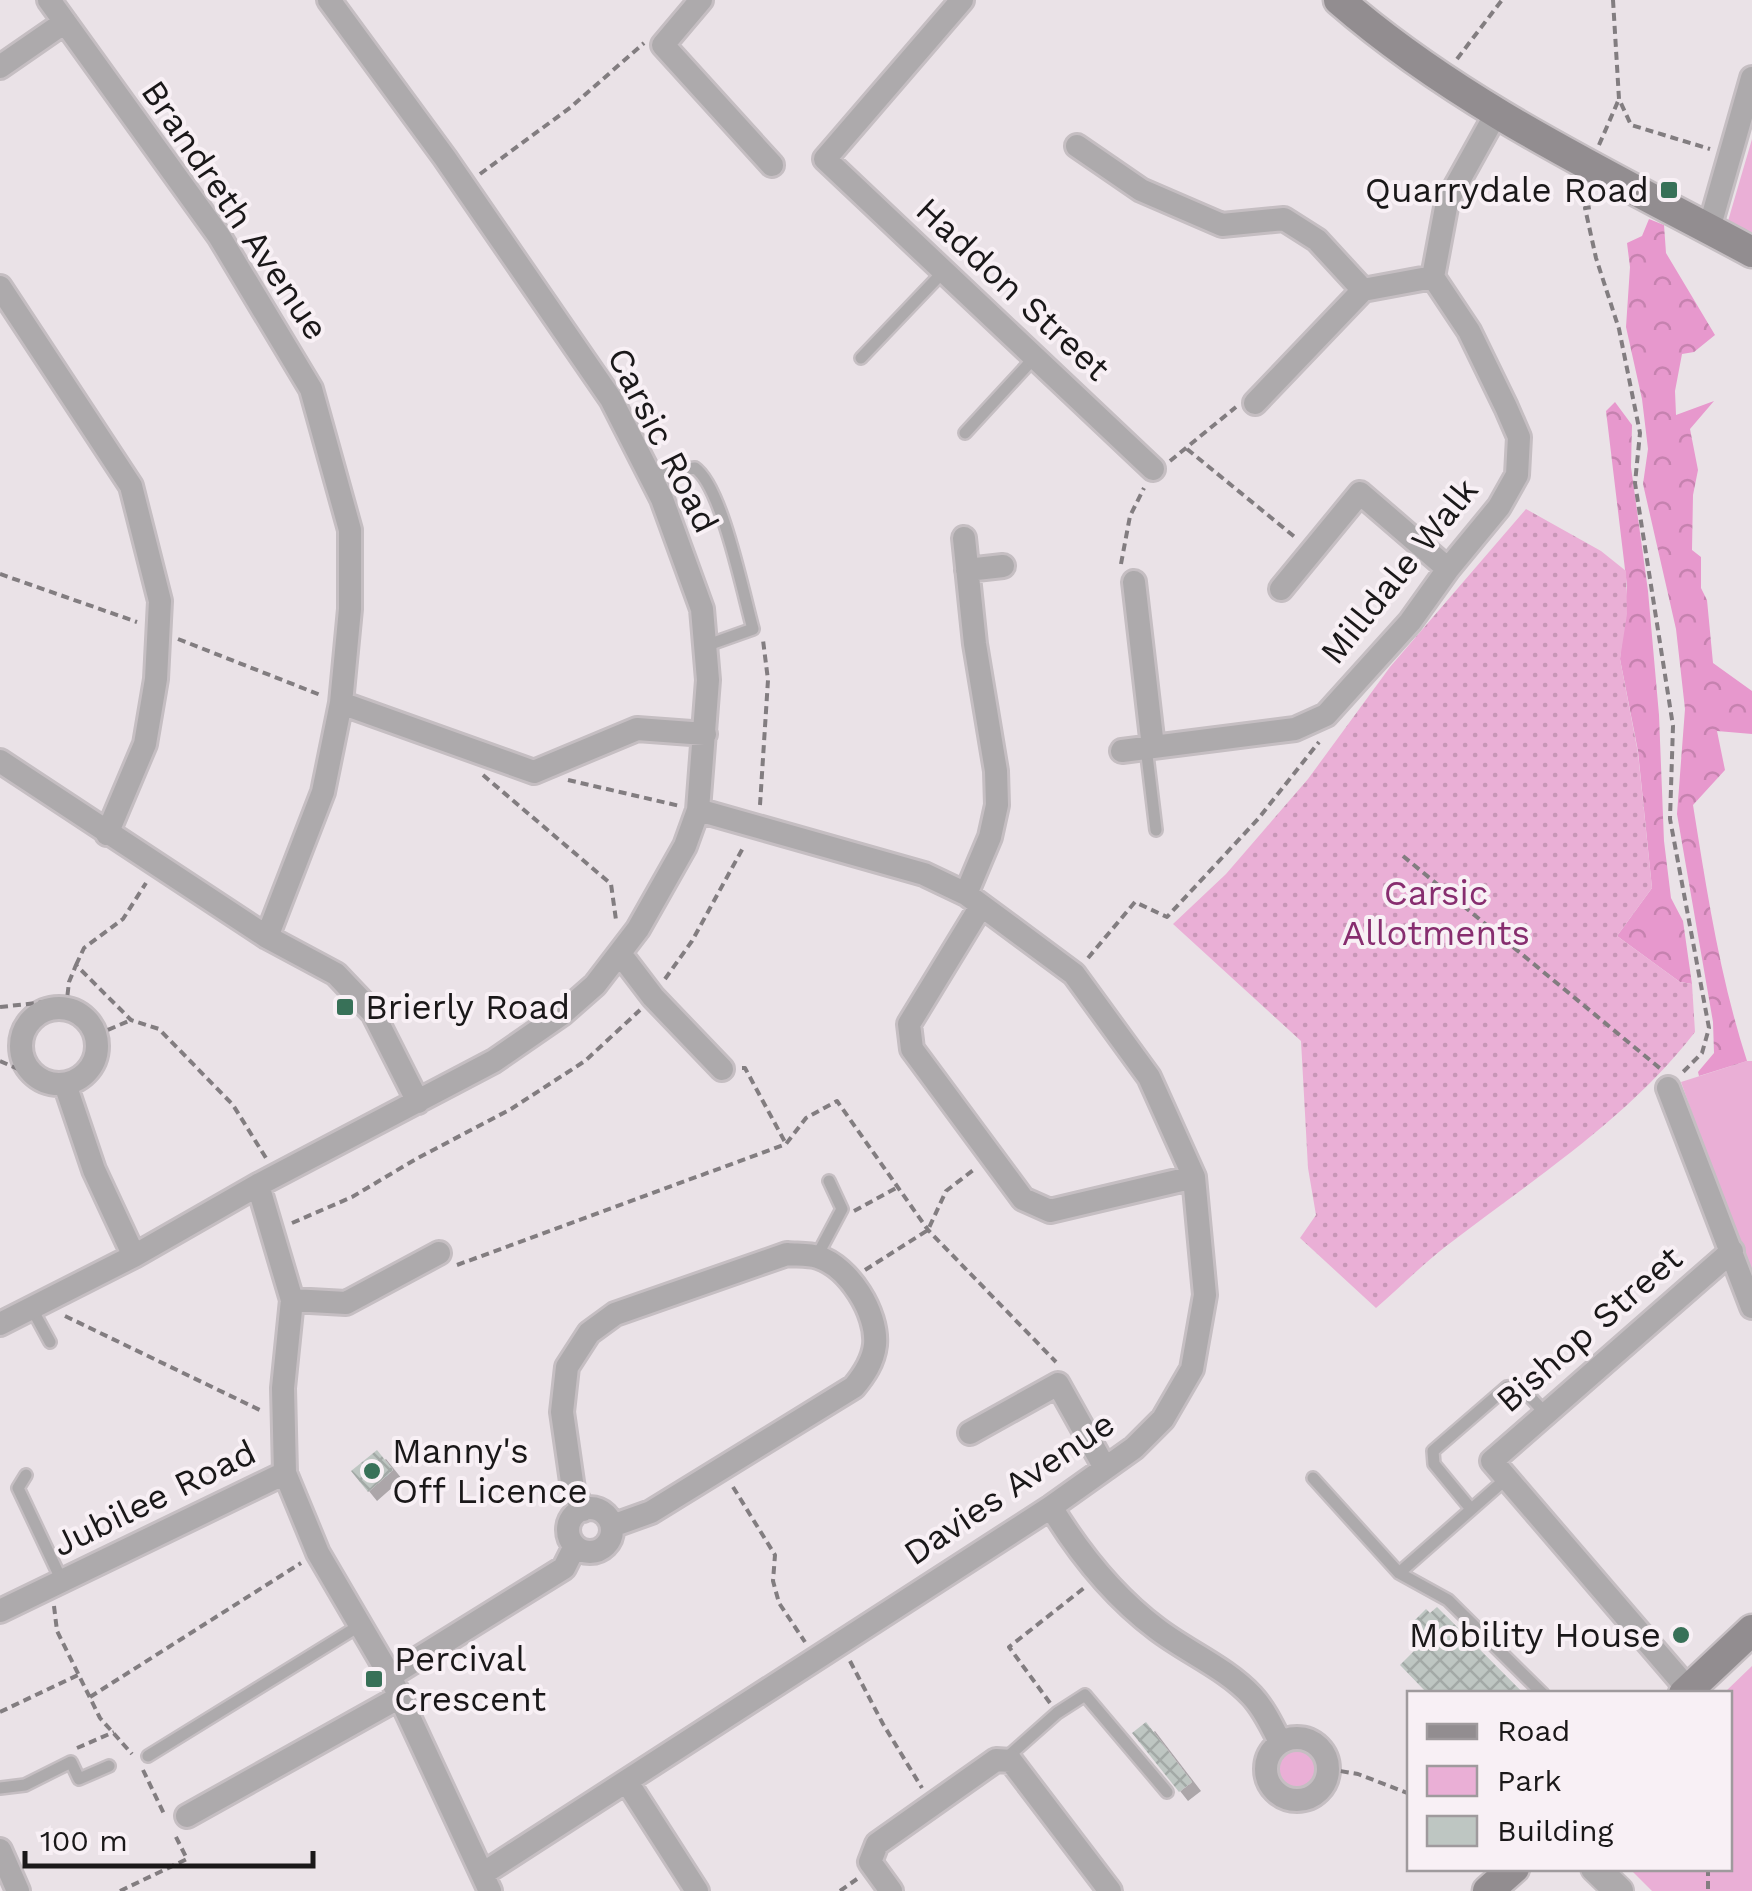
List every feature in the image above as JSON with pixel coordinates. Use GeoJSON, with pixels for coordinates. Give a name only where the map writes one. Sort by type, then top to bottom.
{"type":"FeatureCollection","features":[{"type":"Feature","properties":{"kind":"main road"},"geometry":{"type":"LineString","coordinates":[[1338,0],[1377,34],[1497,112],[1752,252]]}},
{"type":"Feature","properties":{"kind":"main road"},"geometry":{"type":"LineString","coordinates":[[1686,1691],[1752,1630]]}},
{"type":"Feature","properties":{"kind":"main road"},"geometry":{"type":"LineString","coordinates":[[1488,1891],[1511,1871]]}},
{"type":"Feature","properties":{"kind":"street","name":"Brandreth Avenue"},"geometry":{"type":"LineString","coordinates":[[49,0],[219,236],[311,389],[350,530],[350,608],[341,703],[323,792],[267,937]]}},
{"type":"Feature","properties":{"kind":"street","name":"Carsic Road"},"geometry":{"type":"LineString","coordinates":[[0,1324],[494,1061],[562,1014],[621,955],[678,858],[698,810],[708,680],[702,609],[650,474],[611,399],[329,0]]}},
{"type":"Feature","properties":{"kind":"street"},"geometry":{"type":"LineString","coordinates":[[702,0],[663,45],[772,165]]}},
{"type":"Feature","properties":{"kind":"street","name":"Haddon Street"},"geometry":{"type":"LineString","coordinates":[[962,0],[825,159],[1154,470]]}},
{"type":"Feature","properties":{"kind":"street"},"geometry":{"type":"LineString","coordinates":[[0,67],[65,22]]}},
{"type":"Feature","properties":{"kind":"street"},"geometry":{"type":"LineString","coordinates":[[1709,229],[1752,78]]}},
{"type":"Feature","properties":{"kind":"street"},"geometry":{"type":"LineString","coordinates":[[1255,403],[1363,290],[1432,277],[1447,202],[1497,112]]}},
{"type":"Feature","properties":{"kind":"street"},"geometry":{"type":"LineString","coordinates":[[1077,146],[1141,190],[1222,225],[1284,219],[1317,240],[1363,290]]}},
{"type":"Feature","properties":{"kind":"street","name":"Milldale Walk"},"geometry":{"type":"LineString","coordinates":[[1122,751],[1295,729],[1320,719],[1410,622],[1448,568],[1499,508],[1517,475],[1518,438],[1469,331],[1432,277]]}},
{"type":"Feature","properties":{"kind":"street"},"geometry":{"type":"LineString","coordinates":[[2,294],[131,486],[160,601],[156,679],[146,744],[107,834]]}},
{"type":"Feature","properties":{"kind":"street"},"geometry":{"type":"LineString","coordinates":[[1281,589],[1360,493],[1448,568]]}},
{"type":"Feature","properties":{"kind":"street"},"geometry":{"type":"LineString","coordinates":[[964,538],[975,644],[996,771],[996,805],[974,900],[909,1024],[912,1049],[1023,1200],[1050,1211],[1194,1178]]}},
{"type":"Feature","properties":{"kind":"street"},"geometry":{"type":"LineString","coordinates":[[968,570],[1003,566]]}},
{"type":"Feature","properties":{"kind":"street"},"geometry":{"type":"LineString","coordinates":[[1134,582],[1150,747]]}},
{"type":"Feature","properties":{"kind":"street"},"geometry":{"type":"LineString","coordinates":[[341,703],[534,772],[638,729],[705,734]]}},
{"type":"Feature","properties":{"kind":"street"},"geometry":{"type":"LineString","coordinates":[[0,762],[267,937],[336,974],[373,1013],[418,1102]]}},
{"type":"Feature","properties":{"kind":"street","name":"Davies Avenue"},"geometry":{"type":"LineString","coordinates":[[487,1882],[627,1782],[1051,1507],[1134,1448],[1163,1419],[1192,1368],[1205,1295],[1194,1178],[1150,1077],[1074,974],[974,900],[924,874],[698,810]]}},
{"type":"Feature","properties":{"kind":"street"},"geometry":{"type":"LineString","coordinates":[[621,955],[653,997],[722,1070]]}},
{"type":"Feature","properties":{"kind":"street"},"geometry":{"type":"LineString","coordinates":[[65,1004],[85,1018],[96,1036],[94,1061],[77,1080],[54,1084],[36,1077],[22,1054],[24,1030],[42,1012],[65,1004]]}},
{"type":"Feature","properties":{"kind":"street"},"geometry":{"type":"LineString","coordinates":[[65,1084],[94,1170],[134,1256]]}},
{"type":"Feature","properties":{"kind":"street"},"geometry":{"type":"LineString","coordinates":[[1668,1088],[1752,1307]]}},
{"type":"Feature","properties":{"kind":"street"},"geometry":{"type":"LineString","coordinates":[[267,1180],[292,1300],[283,1388],[285,1473],[318,1552],[395,1687],[487,1882]]}},
{"type":"Feature","properties":{"kind":"street","name":"Bishop Street"},"geometry":{"type":"LineString","coordinates":[[1500,1469],[1546,1414],[1732,1251]]}},
{"type":"Feature","properties":{"kind":"street"},"geometry":{"type":"LineString","coordinates":[[292,1300],[346,1303],[440,1254]]}},
{"type":"Feature","properties":{"kind":"street"},"geometry":{"type":"LineString","coordinates":[[583,1510],[573,1489],[562,1412],[567,1368],[589,1334],[615,1314],[786,1254],[816,1256],[838,1267],[850,1280],[874,1324],[875,1346],[867,1371],[854,1388],[652,1512],[612,1526]]}},
{"type":"Feature","properties":{"kind":"street"},"geometry":{"type":"LineString","coordinates":[[970,1433],[1058,1384],[1104,1468]]}},
{"type":"Feature","properties":{"kind":"street"},"geometry":{"type":"LineString","coordinates":[[1500,1469],[1686,1691]]}},
{"type":"Feature","properties":{"kind":"street","name":"Jubilee Road"},"geometry":{"type":"LineString","coordinates":[[0,1610],[285,1473]]}},
{"type":"Feature","properties":{"kind":"street"},"geometry":{"type":"LineString","coordinates":[[1051,1507],[1100,1576],[1155,1628],[1229,1676],[1252,1696],[1280,1742]]}},
{"type":"Feature","properties":{"kind":"street"},"geometry":{"type":"LineString","coordinates":[[590,1508],[604,1514],[612,1526],[610,1540],[600,1549],[588,1552],[571,1540],[569,1526],[583,1510],[590,1508]]}},
{"type":"Feature","properties":{"kind":"street"},"geometry":{"type":"LineString","coordinates":[[187,1816],[395,1687],[564,1568],[576,1546]]}},
{"type":"Feature","properties":{"kind":"street"},"geometry":{"type":"LineString","coordinates":[[1298,1738],[1316,1744],[1327,1759],[1328,1769],[1326,1780],[1313,1796],[1303,1800],[1282,1797],[1267,1781],[1265,1770],[1272,1750],[1280,1742],[1298,1738]]}},
{"type":"Feature","properties":{"kind":"street"},"geometry":{"type":"LineString","coordinates":[[891,1891],[870,1862],[877,1844],[996,1760],[1011,1762],[1110,1891]]}},
{"type":"Feature","properties":{"kind":"street"},"geometry":{"type":"LineString","coordinates":[[627,1782],[697,1891]]}},
{"type":"Feature","properties":{"kind":"street"},"geometry":{"type":"LineString","coordinates":[[0,1850],[18,1891]]}},
{"type":"Feature","properties":{"kind":"street"},"geometry":{"type":"LineString","coordinates":[[1598,1871],[1619,1891]]}},
{"type":"Feature","properties":{"kind":"lane"},"geometry":{"type":"LineString","coordinates":[[860,358],[944,271]]}},
{"type":"Feature","properties":{"kind":"lane"},"geometry":{"type":"LineString","coordinates":[[966,433],[1034,357]]}},
{"type":"Feature","properties":{"kind":"lane"},"geometry":{"type":"LineString","coordinates":[[650,474],[695,468],[706,476],[722,518],[753,629],[705,646]]}},
{"type":"Feature","properties":{"kind":"lane"},"geometry":{"type":"LineString","coordinates":[[1150,747],[1156,830]]}},
{"type":"Feature","properties":{"kind":"lane"},"geometry":{"type":"LineString","coordinates":[[816,1256],[842,1209],[829,1180]]}},
{"type":"Feature","properties":{"kind":"lane"},"geometry":{"type":"LineString","coordinates":[[35,1305],[50,1342]]}},
{"type":"Feature","properties":{"kind":"lane"},"geometry":{"type":"LineString","coordinates":[[1471,1509],[1434,1464],[1432,1451],[1507,1387],[1520,1386],[1546,1414]]}},
{"type":"Feature","properties":{"kind":"lane"},"geometry":{"type":"LineString","coordinates":[[1399,1573],[1471,1509],[1500,1469]]}},
{"type":"Feature","properties":{"kind":"lane"},"geometry":{"type":"LineString","coordinates":[[26,1475],[18,1488],[62,1581]]}},
{"type":"Feature","properties":{"kind":"lane"},"geometry":{"type":"LineString","coordinates":[[1313,1478],[1399,1573],[1448,1600],[1540,1691]]}},
{"type":"Feature","properties":{"kind":"lane"},"geometry":{"type":"LineString","coordinates":[[148,1756],[362,1624]]}},
{"type":"Feature","properties":{"kind":"lane"},"geometry":{"type":"LineString","coordinates":[[1004,1760],[1080,1696],[1090,1697],[1167,1792]]}},
{"type":"Feature","properties":{"kind":"lane"},"geometry":{"type":"LineString","coordinates":[[0,1788],[25,1785],[71,1762],[79,1779],[109,1766]]}},
{"type":"Feature","properties":{"kind":"path"},"geometry":{"type":"LineString","coordinates":[[1442,78],[1502,0]]}},
{"type":"Feature","properties":{"kind":"path"},"geometry":{"type":"LineString","coordinates":[[1613,0],[1619,99],[1631,125],[1716,150]]}},
{"type":"Feature","properties":{"kind":"path"},"geometry":{"type":"LineString","coordinates":[[464,186],[570,107],[647,41],[663,45]]}},
{"type":"Feature","properties":{"kind":"path"},"geometry":{"type":"LineString","coordinates":[[1595,154],[1619,99]]}},
{"type":"Feature","properties":{"kind":"path"},"geometry":{"type":"LineString","coordinates":[[1580,186],[1583,198],[1589,198],[1592,206],[1585,208],[1619,329],[1640,433],[1635,483],[1673,726],[1670,819],[1708,1028],[1702,1053],[1668,1088]]}},
{"type":"Feature","properties":{"kind":"path"},"geometry":{"type":"LineString","coordinates":[[1134,582],[1121,573],[1122,546],[1130,516],[1154,470],[1187,449],[1242,403],[1255,403]]}},
{"type":"Feature","properties":{"kind":"path"},"geometry":{"type":"LineString","coordinates":[[1187,449],[1312,552]]}},
{"type":"Feature","properties":{"kind":"path"},"geometry":{"type":"LineString","coordinates":[[1074,974],[1135,902],[1167,917],[1258,819],[1323,737],[1320,719]]}},
{"type":"Feature","properties":{"kind":"path"},"geometry":{"type":"LineString","coordinates":[[476,751],[483,777],[611,884],[621,955]]}},
{"type":"Feature","properties":{"kind":"path"},"geometry":{"type":"LineString","coordinates":[[534,772],[698,810]]}},
{"type":"Feature","properties":{"kind":"path"},"geometry":{"type":"LineString","coordinates":[[1403,856],[1664,1072],[1668,1088]]}},
{"type":"Feature","properties":{"kind":"path"},"geometry":{"type":"LineString","coordinates":[[0,1007],[65,1004],[84,948],[123,919],[158,865]]}},
{"type":"Feature","properties":{"kind":"path"},"geometry":{"type":"LineString","coordinates":[[76,966],[132,1020],[159,1029],[233,1105],[267,1180]]}},
{"type":"Feature","properties":{"kind":"path"},"geometry":{"type":"LineString","coordinates":[[96,1036],[132,1020]]}},
{"type":"Feature","properties":{"kind":"path"},"geometry":{"type":"LineString","coordinates":[[0,1060],[36,1077]]}},
{"type":"Feature","properties":{"kind":"path"},"geometry":{"type":"LineString","coordinates":[[722,1070],[745,1068],[786,1144]]}},
{"type":"Feature","properties":{"kind":"path"},"geometry":{"type":"LineString","coordinates":[[440,1254],[448,1268],[786,1144],[806,1118],[837,1102],[928,1230],[1053,1357],[1066,1380],[1058,1384]]}},
{"type":"Feature","properties":{"kind":"path"},"geometry":{"type":"LineString","coordinates":[[850,1280],[928,1230],[946,1191],[992,1156]]}},
{"type":"Feature","properties":{"kind":"path"},"geometry":{"type":"LineString","coordinates":[[835,1222],[898,1186]]}},
{"type":"Feature","properties":{"kind":"path"},"geometry":{"type":"LineString","coordinates":[[35,1305],[284,1422]]}},
{"type":"Feature","properties":{"kind":"path"},"geometry":{"type":"LineString","coordinates":[[721,1468],[775,1555],[773,1581],[779,1602],[816,1658]]}},
{"type":"Feature","properties":{"kind":"path"},"geometry":{"type":"LineString","coordinates":[[89,1697],[318,1552]]}},
{"type":"Feature","properties":{"kind":"path"},"geometry":{"type":"LineString","coordinates":[[1057,1713],[1009,1647],[1100,1576]]}},
{"type":"Feature","properties":{"kind":"path"},"geometry":{"type":"LineString","coordinates":[[841,1642],[882,1724],[932,1804]]}},
{"type":"Feature","properties":{"kind":"path"},"geometry":{"type":"LineString","coordinates":[[0,1712],[78,1674]]}},
{"type":"Feature","properties":{"kind":"path"},"geometry":{"type":"LineString","coordinates":[[71,1762],[66,1753],[114,1732]]}},
{"type":"Feature","properties":{"kind":"path"},"geometry":{"type":"LineString","coordinates":[[1328,1769],[1358,1774],[1407,1793]]}},
{"type":"Feature","properties":{"kind":"green space"},"geometry":{"type":"Polygon","coordinates":[[[1752,139],[1752,236],[1728,221],[1752,139]]]}},
{"type":"Feature","properties":{"kind":"green space"},"geometry":{"type":"Polygon","coordinates":[[[1649,219],[1664,225],[1666,253],[1715,335],[1694,352],[1682,354],[1675,391],[1676,415],[1714,401],[1690,429],[1698,470],[1693,495],[1692,550],[1701,557],[1701,588],[1707,600],[1713,663],[1752,691],[1752,734],[1717,731],[1725,770],[1693,805],[1722,966],[1747,1061],[1699,1076],[1698,1072],[1714,1053],[1713,1022],[1677,814],[1685,709],[1676,629],[1643,484],[1648,449],[1626,327],[1630,267],[1627,243],[1642,236],[1649,219]]]}},
{"type":"Feature","properties":{"kind":"green space"},"geometry":{"type":"Polygon","coordinates":[[[1615,402],[1632,425],[1631,467],[1659,715],[1664,841],[1671,898],[1683,921],[1692,984],[1680,982],[1617,936],[1652,888],[1638,751],[1620,659],[1627,586],[1606,411],[1615,402]]]}},
{"type":"Feature","properties":{"kind":"green space","name":"Carsic Allotments"},"geometry":{"type":"Polygon","coordinates":[[[1526,509],[1601,551],[1626,571],[1627,614],[1620,659],[1638,753],[1652,888],[1617,936],[1680,982],[1692,984],[1695,1032],[1609,1121],[1445,1247],[1376,1308],[1300,1238],[1316,1215],[1308,1168],[1301,1041],[1173,924],[1226,874],[1308,779],[1390,667],[1526,509]]]}},
{"type":"Feature","properties":{"kind":"green space"},"geometry":{"type":"Polygon","coordinates":[[[1752,1061],[1752,1283],[1681,1082],[1752,1061]]]}},
{"type":"Feature","properties":{"kind":"green space"},"geometry":{"type":"Polygon","coordinates":[[[1752,1666],[1752,1891],[1652,1891],[1632,1871],[1732,1871],[1732,1691],[1726,1691],[1752,1666]]]}},
{"type":"Feature","properties":{"kind":"green space"},"geometry":{"type":"Polygon","coordinates":[[[1298,1748],[1313,1754],[1319,1769],[1313,1784],[1298,1790],[1283,1784],[1277,1769],[1283,1754],[1298,1748]]]}},
{"type":"Feature","properties":{"kind":"building","name":"Manny's Off Licence"},"geometry":{"type":"Polygon","coordinates":[[[377,1450],[393,1470],[368,1492],[351,1471],[377,1450]]]}},
{"type":"Feature","properties":{"kind":"building"},"geometry":{"type":"Polygon","coordinates":[[[1437,1607],[1521,1691],[1425,1691],[1400,1665],[1424,1641],[1409,1626],[1426,1609],[1430,1613],[1437,1607]]]}},
{"type":"Feature","properties":{"kind":"building"},"geometry":{"type":"Polygon","coordinates":[[[1146,1722],[1192,1782],[1179,1792],[1132,1733],[1146,1722]]]}},
{"type":"Feature","properties":{"kind":"place","name":"Quarrydale Road"},"geometry":{"type":"Point","coordinates":[1669,190]}},
{"type":"Feature","properties":{"kind":"place","name":"Brierly Road"},"geometry":{"type":"Point","coordinates":[345,1007]}},
{"type":"Feature","properties":{"kind":"place","name":"Manny's Off Licence"},"geometry":{"type":"Point","coordinates":[372,1471]}},
{"type":"Feature","properties":{"kind":"place","name":"Mobility House"},"geometry":{"type":"Point","coordinates":[1681,1635]}},
{"type":"Feature","properties":{"kind":"place","name":"Percival Crescent"},"geometry":{"type":"Point","coordinates":[374,1679]}}]}
